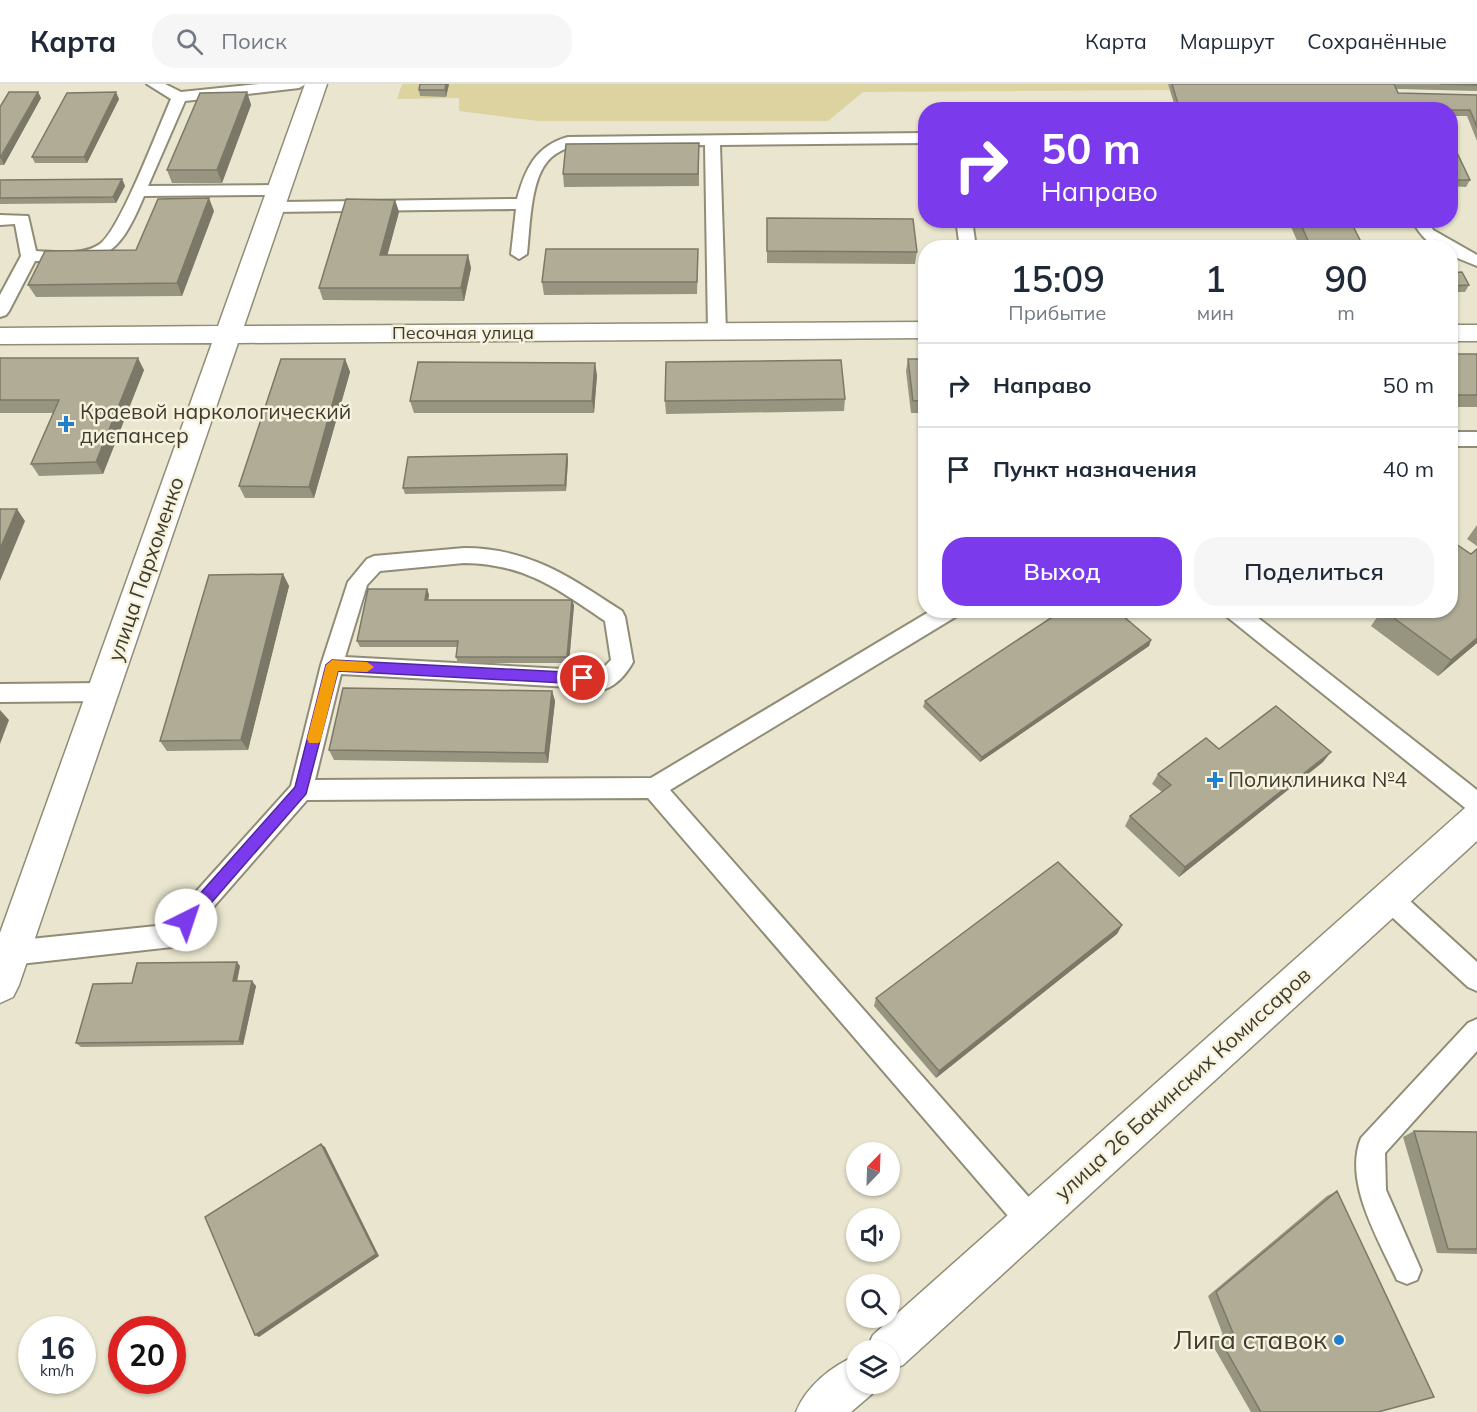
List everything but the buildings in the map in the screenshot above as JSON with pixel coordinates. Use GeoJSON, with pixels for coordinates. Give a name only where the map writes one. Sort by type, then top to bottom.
{"type":"FeatureCollection","features":[{"type":"Feature","properties":{"kind":"street","name":"улица Пархоменко"},"geometry":{"type":"LineString","coordinates":[[4,964],[104,692],[316,84]]}},
{"type":"Feature","properties":{"kind":"street","name":"Песочная улица"},"geometry":{"type":"LineString","coordinates":[[0,336],[918,330]]}},
{"type":"Feature","properties":{"kind":"street"},"geometry":{"type":"LineString","coordinates":[[1458,333],[1477,333]]}},
{"type":"Feature","properties":{"kind":"street","name":"улица 26 Бакинских Комиссаров"},"geometry":{"type":"LineString","coordinates":[[899,1340],[1477,819]]}},
{"type":"Feature","properties":{"kind":"street"},"geometry":{"type":"LineString","coordinates":[[818,1412],[846,1387]]}},
{"type":"Feature","properties":{"kind":"lane"},"geometry":{"type":"LineString","coordinates":[[154,84],[179,97],[299,84]]}},
{"type":"Feature","properties":{"kind":"lane"},"geometry":{"type":"LineString","coordinates":[[29,256],[86,256],[102,251],[114,240],[179,97]]}},
{"type":"Feature","properties":{"kind":"lane"},"geometry":{"type":"LineString","coordinates":[[519,254],[524,204],[534,164],[552,148],[568,142],[918,138]]}},
{"type":"Feature","properties":{"kind":"lane"},"geometry":{"type":"LineString","coordinates":[[712,139],[717,332]]}},
{"type":"Feature","properties":{"kind":"lane"},"geometry":{"type":"LineString","coordinates":[[138,191],[275,199],[524,204]]}},
{"type":"Feature","properties":{"kind":"lane"},"geometry":{"type":"LineString","coordinates":[[0,220],[22,219],[29,256],[0,311]]}},
{"type":"Feature","properties":{"kind":"lane"},"geometry":{"type":"LineString","coordinates":[[1424,228],[1427,233],[1438,240]]}},
{"type":"Feature","properties":{"kind":"lane"},"geometry":{"type":"LineString","coordinates":[[1458,252],[1477,261]]}},
{"type":"Feature","properties":{"kind":"lane"},"geometry":{"type":"LineString","coordinates":[[1458,440],[1477,439]]}},
{"type":"Feature","properties":{"kind":"lane"},"geometry":{"type":"LineString","coordinates":[[4,964],[172,936],[301,790],[332,665],[358,582],[374,564],[471,555],[515,561],[570,587],[615,617],[622,663],[606,680],[332,665]]}},
{"type":"Feature","properties":{"kind":"lane"},"geometry":{"type":"LineString","coordinates":[[301,790],[654,788],[937,618]]}},
{"type":"Feature","properties":{"kind":"lane"},"geometry":{"type":"LineString","coordinates":[[1243,618],[1477,804]]}},
{"type":"Feature","properties":{"kind":"lane"},"geometry":{"type":"LineString","coordinates":[[0,693],[104,692]]}},
{"type":"Feature","properties":{"kind":"lane"},"geometry":{"type":"LineString","coordinates":[[654,788],[1031,1221]]}},
{"type":"Feature","properties":{"kind":"lane"},"geometry":{"type":"LineString","coordinates":[[1389,898],[1477,979]]}},
{"type":"Feature","properties":{"kind":"lane"},"geometry":{"type":"LineString","coordinates":[[1407,1270],[1372,1191],[1371,1148],[1477,1032]]}},
{"type":"Feature","properties":{"kind":"shaded area"},"geometry":{"type":"Polygon","coordinates":[[[402,84],[1168,84],[1170,90],[863,92],[828,121],[538,121],[459,111],[459,98],[397,99],[402,84]]]}},
{"type":"Feature","properties":{"kind":"slow traffic"},"geometry":{"type":"LineString","coordinates":[[314,739],[332,665],[367,667]]}},
{"type":"Feature","properties":{"kind":"place","name":"Краевой наркологический диспансер"},"geometry":{"type":"Point","coordinates":[66,424]}},
{"type":"Feature","properties":{"kind":"place","name":"Поликлиника №4"},"geometry":{"type":"Point","coordinates":[1215,780]}},
{"type":"Feature","properties":{"kind":"place","name":"Лига ставок"},"geometry":{"type":"Point","coordinates":[1339,1340]}},
{"type":"Feature","properties":{"kind":"route"},"geometry":{"type":"LineString","coordinates":[[186,920],[301,790],[332,665],[583,678]]}}]}
